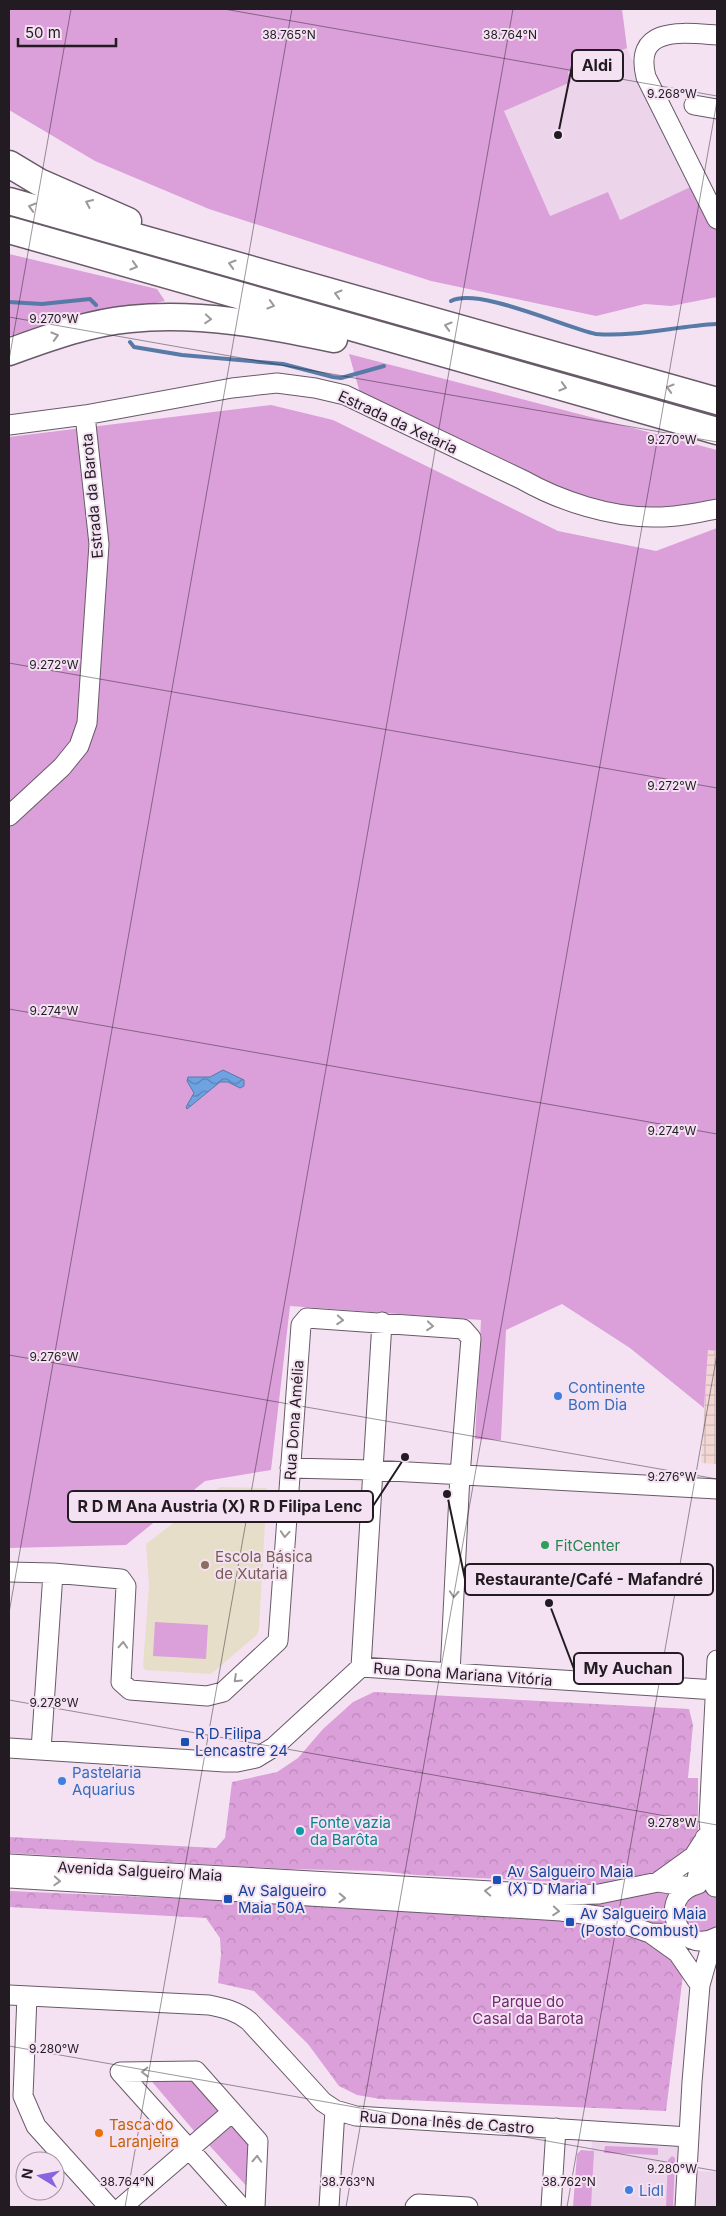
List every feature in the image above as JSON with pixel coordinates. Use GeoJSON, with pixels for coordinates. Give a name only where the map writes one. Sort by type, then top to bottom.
{"type":"FeatureCollection","features":[{"type":"Feature","properties":{"kind":"highway"},"geometry":{"type":"LineString","coordinates":[[9,164],[39,182],[89,202],[197,254]]}},
{"type":"Feature","properties":{"kind":"highway"},"geometry":{"type":"LineString","coordinates":[[9,200],[717,401]]}},
{"type":"Feature","properties":{"kind":"highway"},"geometry":{"type":"LineString","coordinates":[[9,230],[717,431]]}},
{"type":"Feature","properties":{"kind":"highway"},"geometry":{"type":"LineString","coordinates":[[9,352],[98,324],[159,317],[202,318],[304,333],[429,364],[516,374]]}},
{"type":"Feature","properties":{"kind":"street"},"geometry":{"type":"LineString","coordinates":[[717,35],[678,33],[656,37],[646,49],[643,64],[646,77],[717,219]]}},
{"type":"Feature","properties":{"kind":"street"},"geometry":{"type":"LineString","coordinates":[[694,105],[717,109]]}},
{"type":"Feature","properties":{"kind":"street","name":"Estrada da Xetaria"},"geometry":{"type":"LineString","coordinates":[[9,425],[85,415],[241,387],[277,383],[346,395],[523,480],[546,493],[583,505],[623,514],[654,517],[686,515],[717,508]]}},
{"type":"Feature","properties":{"kind":"street","name":"Estrada da Barota"},"geometry":{"type":"LineString","coordinates":[[9,816],[62,767],[79,746],[87,723],[99,544],[85,415]]}},
{"type":"Feature","properties":{"kind":"street","name":"Rua Dona Amélia"},"geometry":{"type":"LineString","coordinates":[[53,1573],[121,1579],[126,1586],[121,1682],[130,1690],[207,1696],[223,1692],[278,1641],[301,1325],[307,1318],[382,1322]]}},
{"type":"Feature","properties":{"kind":"street"},"geometry":{"type":"LineString","coordinates":[[9,1748],[237,1762],[256,1758],[274,1746],[361,1667],[382,1322],[463,1329],[471,1338],[460,1475],[450,1673]]}},
{"type":"Feature","properties":{"kind":"street"},"geometry":{"type":"LineString","coordinates":[[290,1468],[372,1470],[717,1489]]}},
{"type":"Feature","properties":{"kind":"street"},"geometry":{"type":"LineString","coordinates":[[9,1572],[53,1573],[41,1750]]}},
{"type":"Feature","properties":{"kind":"street"},"geometry":{"type":"LineString","coordinates":[[700,1985],[685,1936],[675,1920],[675,1904],[678,1897],[693,1886],[711,1845],[709,1820],[714,1788],[717,1660]]}},
{"type":"Feature","properties":{"kind":"street","name":"Rua Dona Mariana Vitória"},"geometry":{"type":"LineString","coordinates":[[361,1667],[716,1690]]}},
{"type":"Feature","properties":{"kind":"street"},"geometry":{"type":"LineString","coordinates":[[709,1820],[716,1887]]}},
{"type":"Feature","properties":{"kind":"street"},"geometry":{"type":"LineString","coordinates":[[658,1882],[711,1845]]}},
{"type":"Feature","properties":{"kind":"street","name":"Avenida Salgueiro Maia"},"geometry":{"type":"LineString","coordinates":[[9,1864],[562,1895],[599,1894],[658,1882],[716,1887]]}},
{"type":"Feature","properties":{"kind":"street","name":"Avenida Salgueiro Maia"},"geometry":{"type":"LineString","coordinates":[[9,1878],[561,1912],[605,1917],[650,1933],[685,1936],[700,1942],[715,1938]]}},
{"type":"Feature","properties":{"kind":"street"},"geometry":{"type":"LineString","coordinates":[[650,1933],[678,1952],[700,1985]]}},
{"type":"Feature","properties":{"kind":"street"},"geometry":{"type":"LineString","coordinates":[[686,2207],[700,1985],[715,1938]]}},
{"type":"Feature","properties":{"kind":"street"},"geometry":{"type":"LineString","coordinates":[[18,1995],[23,2096],[36,2126],[109,2207]]}},
{"type":"Feature","properties":{"kind":"street","name":"Rua Dona Inês de Castro"},"geometry":{"type":"LineString","coordinates":[[18,1995],[209,2005],[226,2008],[241,2014],[249,2021],[312,2092],[335,2110],[367,2118],[689,2137]]}},
{"type":"Feature","properties":{"kind":"street"},"geometry":{"type":"LineString","coordinates":[[241,2207],[120,2072],[196,2071],[258,2141],[255,2207]]}},
{"type":"Feature","properties":{"kind":"street"},"geometry":{"type":"LineString","coordinates":[[329,2207],[335,2110]]}},
{"type":"Feature","properties":{"kind":"street"},"geometry":{"type":"LineString","coordinates":[[122,2207],[232,2112]]}},
{"type":"Feature","properties":{"kind":"street"},"geometry":{"type":"LineString","coordinates":[[551,2207],[556,2128]]}},
{"type":"Feature","properties":{"kind":"street"},"geometry":{"type":"LineString","coordinates":[[415,2207],[418,2204],[468,2207]]}},
{"type":"Feature","properties":{"kind":"shaded area"},"geometry":{"type":"Polygon","coordinates":[[[627,48],[631,58],[646,77],[699,183],[619,220],[608,192],[550,216],[504,110],[571,82],[568,72],[627,48]]]}},
{"type":"Feature","properties":{"kind":"shaded area"},"geometry":{"type":"Polygon","coordinates":[[[708,1350],[717,1351],[717,1464],[701,1463],[708,1350]]]}},
{"type":"Feature","properties":{"kind":"shaded area","name":"Escola Básica de Xutaria"},"geometry":{"type":"Polygon","coordinates":[[[220,1487],[267,1488],[259,1629],[257,1635],[211,1674],[145,1670],[143,1666],[149,1585],[146,1544],[220,1487]]]}},
{"type":"Feature","properties":{"kind":"shaded area"},"geometry":{"type":"Polygon","coordinates":[[[592,2137],[678,2144],[675,2207],[589,2207],[592,2137]]]}},
{"type":"Feature","properties":{"kind":"shaded area"},"geometry":{"type":"Polygon","coordinates":[[[694,2171],[717,2172],[717,2207],[693,2207],[694,2171]]]}},
{"type":"Feature","properties":{"kind":"green space"},"geometry":{"type":"Polygon","coordinates":[[[9,9],[622,9],[627,48],[568,72],[571,82],[504,111],[550,216],[608,192],[620,220],[699,183],[717,223],[717,297],[671,306],[645,304],[596,316],[431,281],[209,209],[95,161],[9,110],[9,9]]]}},
{"type":"Feature","properties":{"kind":"green space"},"geometry":{"type":"Polygon","coordinates":[[[9,254],[157,289],[165,301],[55,323],[9,336],[9,254]]]}},
{"type":"Feature","properties":{"kind":"green space"},"geometry":{"type":"Polygon","coordinates":[[[349,354],[717,450],[717,498],[710,501],[672,507],[623,508],[577,496],[360,393],[349,354]]]}},
{"type":"Feature","properties":{"kind":"green space"},"geometry":{"type":"Polygon","coordinates":[[[271,405],[333,420],[558,531],[656,551],[717,528],[717,1351],[708,1350],[704,1408],[630,1348],[562,1304],[506,1330],[501,1440],[475,1439],[481,1320],[290,1306],[271,1470],[205,1481],[126,1545],[9,1548],[9,437],[271,405]]]}},
{"type":"Feature","properties":{"kind":"green space"},"geometry":{"type":"Polygon","coordinates":[[[155,1622],[208,1625],[206,1659],[153,1656],[155,1622]]]}},
{"type":"Feature","properties":{"kind":"green space"},"geometry":{"type":"Polygon","coordinates":[[[374,1692],[689,1709],[693,1725],[688,1778],[698,1778],[698,1833],[687,1853],[665,1870],[599,1884],[9,1853],[9,1837],[216,1848],[225,1838],[232,1782],[277,1772],[298,1758],[323,1729],[353,1702],[374,1692]]]}},
{"type":"Feature","properties":{"kind":"green space"},"geometry":{"type":"Polygon","coordinates":[[[679,1888],[674,1931],[566,1904],[679,1888]]]}},
{"type":"Feature","properties":{"kind":"green space","name":"Parque do Casal da Barota"},"geometry":{"type":"Polygon","coordinates":[[[9,1891],[213,1900],[313,1902],[577,1919],[621,1930],[659,1943],[684,1967],[666,2111],[380,2099],[357,2095],[339,2086],[308,2044],[254,1991],[218,1983],[221,1954],[220,1938],[206,1918],[9,1907],[9,1891]]]}},
{"type":"Feature","properties":{"kind":"green space"},"geometry":{"type":"Polygon","coordinates":[[[698,1891],[705,1891],[717,1896],[717,1928],[697,1933],[686,1926],[682,1905],[698,1891]]]}},
{"type":"Feature","properties":{"kind":"green space"},"geometry":{"type":"Polygon","coordinates":[[[196,2076],[229,2114],[201,2139],[148,2077],[196,2076]]]}},
{"type":"Feature","properties":{"kind":"green space"},"geometry":{"type":"Polygon","coordinates":[[[235,2122],[252,2142],[252,2192],[208,2144],[235,2122]]]}},
{"type":"Feature","properties":{"kind":"green space"},"geometry":{"type":"Polygon","coordinates":[[[605,2146],[658,2148],[658,2155],[604,2153],[605,2146]]]}},
{"type":"Feature","properties":{"kind":"green space"},"geometry":{"type":"Polygon","coordinates":[[[581,2150],[594,2151],[591,2207],[573,2207],[577,2154],[581,2150]]]}},
{"type":"Feature","properties":{"kind":"green space"},"geometry":{"type":"Polygon","coordinates":[[[672,2156],[675,2158],[673,2207],[666,2207],[668,2160],[672,2156]]]}},
{"type":"Feature","properties":{"kind":"water"},"geometry":{"type":"Polygon","coordinates":[[[223,1070],[244,1080],[244,1086],[240,1088],[228,1082],[220,1082],[187,1109],[186,1107],[194,1093],[187,1081],[188,1077],[210,1077],[223,1070]]]}},
{"type":"Feature","properties":{"kind":"waterway"},"geometry":{"type":"LineString","coordinates":[[451,301],[464,298],[500,303],[596,334],[641,333],[717,324]]}},
{"type":"Feature","properties":{"kind":"waterway"},"geometry":{"type":"LineString","coordinates":[[9,302],[42,304],[90,299],[96,305]]}},
{"type":"Feature","properties":{"kind":"waterway"},"geometry":{"type":"LineString","coordinates":[[130,342],[134,347],[182,355],[283,364],[341,378],[384,366]]}},
{"type":"Feature","properties":{"kind":"place","name":"Aldi"},"geometry":{"type":"Point","coordinates":[558,135]}},
{"type":"Feature","properties":{"kind":"place","name":"Continente Bom Dia"},"geometry":{"type":"Point","coordinates":[558,1396]}},
{"type":"Feature","properties":{"kind":"place","name":"R D M Ana Austria (X) R D Filipa Lenc"},"geometry":{"type":"Point","coordinates":[405,1457]}},
{"type":"Feature","properties":{"kind":"place","name":"Restaurante/Café - Mafandré"},"geometry":{"type":"Point","coordinates":[447,1494]}},
{"type":"Feature","properties":{"kind":"place","name":"FitCenter"},"geometry":{"type":"Point","coordinates":[545,1545]}},
{"type":"Feature","properties":{"kind":"place","name":"Escola Básica de Xutaria"},"geometry":{"type":"Point","coordinates":[205,1565]}},
{"type":"Feature","properties":{"kind":"place","name":"My Auchan"},"geometry":{"type":"Point","coordinates":[549,1603]}},
{"type":"Feature","properties":{"kind":"place","name":"R D Filipa Lencastre 24"},"geometry":{"type":"Point","coordinates":[185,1742]}},
{"type":"Feature","properties":{"kind":"place","name":"Pastelaria Aquarius"},"geometry":{"type":"Point","coordinates":[62,1781]}},
{"type":"Feature","properties":{"kind":"place","name":"Fonte vazia da Barôta"},"geometry":{"type":"Point","coordinates":[300,1831]}},
{"type":"Feature","properties":{"kind":"place","name":"Av Salgueiro Maia (X) D Maria I"},"geometry":{"type":"Point","coordinates":[497,1880]}},
{"type":"Feature","properties":{"kind":"place","name":"Av Salgueiro Maia 50A"},"geometry":{"type":"Point","coordinates":[228,1899]}},
{"type":"Feature","properties":{"kind":"place","name":"Av Salgueiro Maia (Posto Combust)"},"geometry":{"type":"Point","coordinates":[570,1922]}},
{"type":"Feature","properties":{"kind":"place","name":"Tasca do Laranjeira"},"geometry":{"type":"Point","coordinates":[99,2133]}},
{"type":"Feature","properties":{"kind":"place","name":"Lidl"},"geometry":{"type":"Point","coordinates":[629,2190]}}]}
